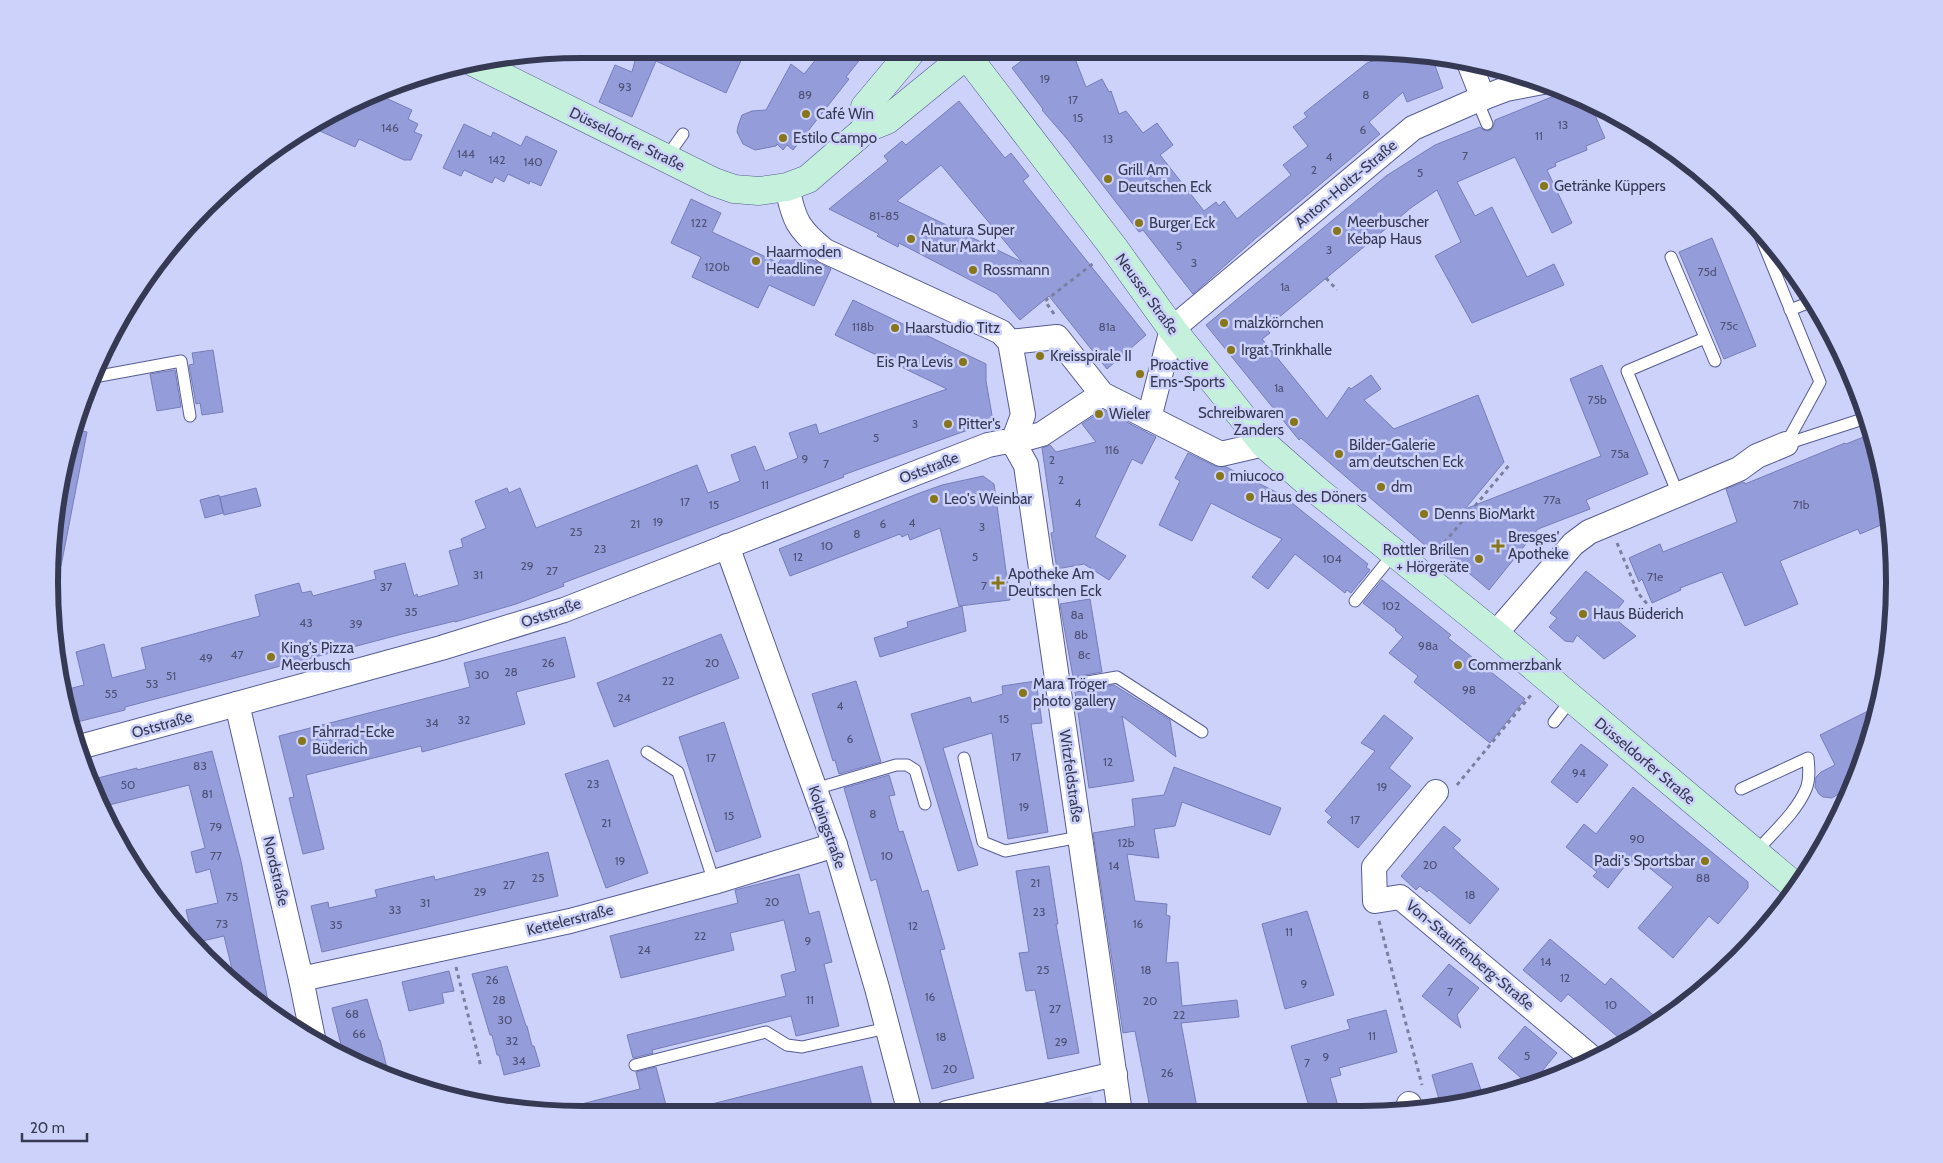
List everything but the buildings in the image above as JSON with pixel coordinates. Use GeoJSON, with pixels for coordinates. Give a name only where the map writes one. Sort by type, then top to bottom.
{"type":"FeatureCollection","features":[{"type":"Feature","properties":{"kind":"main road"},"geometry":{"type":"LineString","coordinates":[[866,128],[865,107],[905,58]]}},
{"type":"Feature","properties":{"kind":"main road","name":"Düsseldorfer Straße"},"geometry":{"type":"LineString","coordinates":[[483,67],[666,158],[734,189],[759,191],[787,187],[808,179],[866,128],[887,120],[959,58]]}},
{"type":"Feature","properties":{"kind":"main road","name":"Neusser Straße"},"geometry":{"type":"LineString","coordinates":[[971,58],[1114,248],[1172,329],[1264,444],[1350,518]]}},
{"type":"Feature","properties":{"kind":"main road","name":"Düsseldorfer Straße"},"geometry":{"type":"LineString","coordinates":[[1350,518],[1495,634],[1790,882]]}},
{"type":"Feature","properties":{"kind":"street"},"geometry":{"type":"LineString","coordinates":[[1472,70],[1480,99]]}},
{"type":"Feature","properties":{"kind":"street","name":"Anton-Holtz-Straße"},"geometry":{"type":"LineString","coordinates":[[1172,329],[1413,128],[1506,89],[1529,85]]}},
{"type":"Feature","properties":{"kind":"street"},"geometry":{"type":"LineString","coordinates":[[787,187],[792,212],[804,234],[825,251],[1001,332],[1010,342],[1023,415],[1013,442]]}},
{"type":"Feature","properties":{"kind":"street"},"geometry":{"type":"LineString","coordinates":[[1149,418],[1172,329]]}},
{"type":"Feature","properties":{"kind":"street"},"geometry":{"type":"LineString","coordinates":[[1010,342],[1057,337],[1102,394],[1221,454],[1264,444]]}},
{"type":"Feature","properties":{"kind":"street"},"geometry":{"type":"LineString","coordinates":[[1013,442],[1042,434],[1102,394]]}},
{"type":"Feature","properties":{"kind":"street","name":"Oststraße"},"geometry":{"type":"LineString","coordinates":[[84,746],[441,648],[564,610],[988,445],[1013,442]]}},
{"type":"Feature","properties":{"kind":"street","name":"Witzfeldstraße"},"geometry":{"type":"LineString","coordinates":[[1013,442],[1026,466],[1119,1106]]}},
{"type":"Feature","properties":{"kind":"street"},"geometry":{"type":"LineString","coordinates":[[1495,634],[1573,544],[1593,530],[1739,469],[1757,456],[1786,444]]}},
{"type":"Feature","properties":{"kind":"street","name":"Kolpingstraße"},"geometry":{"type":"LineString","coordinates":[[728,546],[835,845],[908,1106]]}},
{"type":"Feature","properties":{"kind":"street","name":"Nordstraße"},"geometry":{"type":"LineString","coordinates":[[237,704],[302,979],[312,1030]]}},
{"type":"Feature","properties":{"kind":"street"},"geometry":{"type":"LineString","coordinates":[[1374,901],[1374,867],[1436,792]]}},
{"type":"Feature","properties":{"kind":"street","name":"Kettelerstraße"},"geometry":{"type":"LineString","coordinates":[[302,979],[570,921],[714,882],[835,845]]}},
{"type":"Feature","properties":{"kind":"street","name":"Von-Stauffenberg-Straße"},"geometry":{"type":"LineString","coordinates":[[1374,901],[1400,897],[1587,1054]]}},
{"type":"Feature","properties":{"kind":"street"},"geometry":{"type":"LineString","coordinates":[[977,1106],[1115,1074]]}},
{"type":"Feature","properties":{"kind":"lane"},"geometry":{"type":"LineString","coordinates":[[1480,99],[1487,124]]}},
{"type":"Feature","properties":{"kind":"lane"},"geometry":{"type":"LineString","coordinates":[[666,158],[683,134]]}},
{"type":"Feature","properties":{"kind":"lane"},"geometry":{"type":"LineString","coordinates":[[1765,249],[1820,382],[1786,444]]}},
{"type":"Feature","properties":{"kind":"lane"},"geometry":{"type":"LineString","coordinates":[[1671,257],[1715,361]]}},
{"type":"Feature","properties":{"kind":"lane"},"geometry":{"type":"LineString","coordinates":[[1790,310],[1805,304]]}},
{"type":"Feature","properties":{"kind":"lane"},"geometry":{"type":"LineString","coordinates":[[1678,494],[1627,371],[1705,338]]}},
{"type":"Feature","properties":{"kind":"lane"},"geometry":{"type":"LineString","coordinates":[[99,376],[181,361],[190,416]]}},
{"type":"Feature","properties":{"kind":"lane"},"geometry":{"type":"LineString","coordinates":[[1786,444],[1860,420]]}},
{"type":"Feature","properties":{"kind":"lane"},"geometry":{"type":"LineString","coordinates":[[1355,601],[1394,553]]}},
{"type":"Feature","properties":{"kind":"lane"},"geometry":{"type":"LineString","coordinates":[[1058,687],[1117,677],[1202,732]]}},
{"type":"Feature","properties":{"kind":"lane"},"geometry":{"type":"LineString","coordinates":[[1554,722],[1572,700]]}},
{"type":"Feature","properties":{"kind":"lane"},"geometry":{"type":"LineString","coordinates":[[647,752],[678,772],[714,882]]}},
{"type":"Feature","properties":{"kind":"lane"},"geometry":{"type":"LineString","coordinates":[[964,758],[983,842],[1005,851],[1080,837]]}},
{"type":"Feature","properties":{"kind":"lane"},"geometry":{"type":"LineString","coordinates":[[1741,789],[1808,758],[1809,774],[1806,788],[1790,813],[1755,853]]}},
{"type":"Feature","properties":{"kind":"lane"},"geometry":{"type":"LineString","coordinates":[[815,789],[896,765],[907,765],[915,770],[925,804]]}},
{"type":"Feature","properties":{"kind":"lane"},"geometry":{"type":"LineString","coordinates":[[635,1065],[766,1032],[787,1045],[802,1047],[887,1028]]}},
{"type":"Feature","properties":{"kind":"path"},"geometry":{"type":"LineString","coordinates":[[1057,337],[1066,330],[1045,301],[1114,248]]}},
{"type":"Feature","properties":{"kind":"path"},"geometry":{"type":"LineString","coordinates":[[1326,278],[1336,290]]}},
{"type":"Feature","properties":{"kind":"path"},"geometry":{"type":"LineString","coordinates":[[1419,573],[1510,464]]}},
{"type":"Feature","properties":{"kind":"path"},"geometry":{"type":"LineString","coordinates":[[1609,523],[1638,593],[1648,605]]}},
{"type":"Feature","properties":{"kind":"path"},"geometry":{"type":"LineString","coordinates":[[1436,792],[1447,798],[1546,677]]}},
{"type":"Feature","properties":{"kind":"path"},"geometry":{"type":"LineString","coordinates":[[1374,901],[1422,1085],[1412,1103]]}},
{"type":"Feature","properties":{"kind":"path"},"geometry":{"type":"LineString","coordinates":[[451,947],[481,1067]]}},
{"type":"Feature","properties":{"kind":"shaded area"},"geometry":{"type":"Polygon","coordinates":[[[1091,1096],[1093,1106],[1052,1106],[1091,1096]]]}},
{"type":"Feature","properties":{"kind":"place","name":"Café Win"},"geometry":{"type":"Point","coordinates":[806,114]}},
{"type":"Feature","properties":{"kind":"place","name":"Estilo Campo"},"geometry":{"type":"Point","coordinates":[783,138]}},
{"type":"Feature","properties":{"kind":"place","name":"Grill Am Deutschen Eck"},"geometry":{"type":"Point","coordinates":[1108,179]}},
{"type":"Feature","properties":{"kind":"place","name":"Getränke Küppers"},"geometry":{"type":"Point","coordinates":[1544,186]}},
{"type":"Feature","properties":{"kind":"place","name":"Burger Eck"},"geometry":{"type":"Point","coordinates":[1139,223]}},
{"type":"Feature","properties":{"kind":"place","name":"Meerbuscher Kebap Haus"},"geometry":{"type":"Point","coordinates":[1337,231]}},
{"type":"Feature","properties":{"kind":"place","name":"Alnatura Super Natur Markt"},"geometry":{"type":"Point","coordinates":[911,239]}},
{"type":"Feature","properties":{"kind":"place","name":"Haarmoden Headline"},"geometry":{"type":"Point","coordinates":[756,261]}},
{"type":"Feature","properties":{"kind":"place","name":"Rossmann"},"geometry":{"type":"Point","coordinates":[973,270]}},
{"type":"Feature","properties":{"kind":"place","name":"malzkörnchen"},"geometry":{"type":"Point","coordinates":[1224,323]}},
{"type":"Feature","properties":{"kind":"place","name":"Haarstudio Titz"},"geometry":{"type":"Point","coordinates":[895,328]}},
{"type":"Feature","properties":{"kind":"place","name":"Irgat Trinkhalle"},"geometry":{"type":"Point","coordinates":[1231,350]}},
{"type":"Feature","properties":{"kind":"place","name":"Kreisspirale II"},"geometry":{"type":"Point","coordinates":[1040,356]}},
{"type":"Feature","properties":{"kind":"place","name":"Eis Pra Levis"},"geometry":{"type":"Point","coordinates":[963,362]}},
{"type":"Feature","properties":{"kind":"place","name":"Proactive Ems-Sports"},"geometry":{"type":"Point","coordinates":[1140,374]}},
{"type":"Feature","properties":{"kind":"place","name":"Wieler"},"geometry":{"type":"Point","coordinates":[1099,414]}},
{"type":"Feature","properties":{"kind":"place","name":"Schreibwaren Zanders"},"geometry":{"type":"Point","coordinates":[1294,422]}},
{"type":"Feature","properties":{"kind":"place","name":"Pitter's"},"geometry":{"type":"Point","coordinates":[948,424]}},
{"type":"Feature","properties":{"kind":"place","name":"Bilder-Galerie am deutschen Eck"},"geometry":{"type":"Point","coordinates":[1339,454]}},
{"type":"Feature","properties":{"kind":"place","name":"miucoco"},"geometry":{"type":"Point","coordinates":[1220,476]}},
{"type":"Feature","properties":{"kind":"place","name":"dm"},"geometry":{"type":"Point","coordinates":[1381,487]}},
{"type":"Feature","properties":{"kind":"place","name":"Haus des Döners"},"geometry":{"type":"Point","coordinates":[1250,497]}},
{"type":"Feature","properties":{"kind":"place","name":"Leo's Weinbar"},"geometry":{"type":"Point","coordinates":[934,499]}},
{"type":"Feature","properties":{"kind":"place","name":"Denns BioMarkt"},"geometry":{"type":"Point","coordinates":[1424,514]}},
{"type":"Feature","properties":{"kind":"place","name":"Bresges' Apotheke"},"geometry":{"type":"Point","coordinates":[1498,546]}},
{"type":"Feature","properties":{"kind":"place","name":"Rottler Brillen + Hörgeräte"},"geometry":{"type":"Point","coordinates":[1479,559]}},
{"type":"Feature","properties":{"kind":"place","name":"Apotheke Am Deutschen Eck"},"geometry":{"type":"Point","coordinates":[998,583]}},
{"type":"Feature","properties":{"kind":"place","name":"Haus Büderich"},"geometry":{"type":"Point","coordinates":[1583,614]}},
{"type":"Feature","properties":{"kind":"place","name":"King's Pizza Meerbusch"},"geometry":{"type":"Point","coordinates":[271,657]}},
{"type":"Feature","properties":{"kind":"place","name":"Commerzbank"},"geometry":{"type":"Point","coordinates":[1458,665]}},
{"type":"Feature","properties":{"kind":"place","name":"Mara Tröger photo gallery"},"geometry":{"type":"Point","coordinates":[1023,693]}},
{"type":"Feature","properties":{"kind":"place","name":"Fahrrad-Ecke Büderich"},"geometry":{"type":"Point","coordinates":[302,741]}},
{"type":"Feature","properties":{"kind":"place","name":"Padi's Sportsbar"},"geometry":{"type":"Point","coordinates":[1705,861]}}]}
